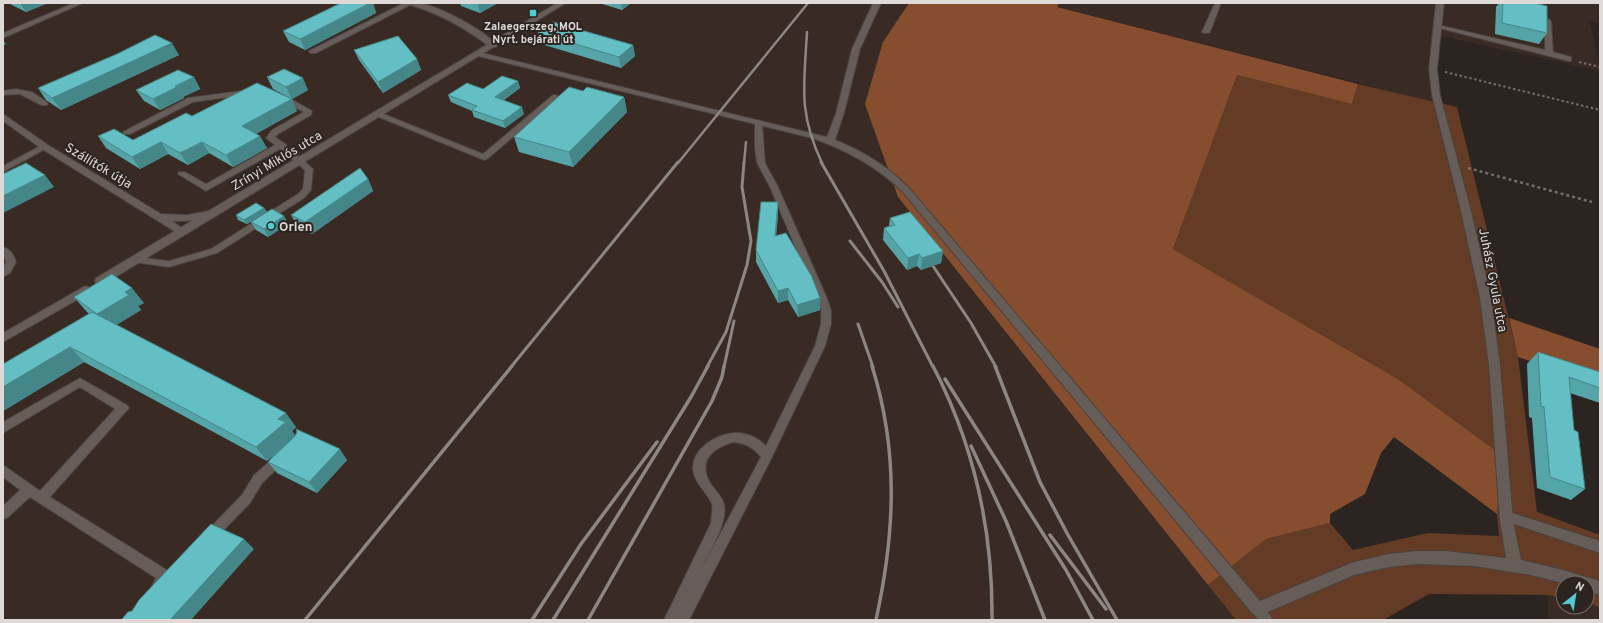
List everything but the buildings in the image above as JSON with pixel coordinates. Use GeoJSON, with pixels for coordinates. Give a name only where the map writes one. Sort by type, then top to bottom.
{"type":"FeatureCollection","features":[{"type":"Feature","properties":{"kind":"street","name":"Zrínyi Miklós utca"},"geometry":{"type":"LineString","coordinates":[[3,338],[215,213],[562,3]]}},
{"type":"Feature","properties":{"kind":"street"},"geometry":{"type":"LineString","coordinates":[[830,141],[843,106],[856,48],[877,3]]}},
{"type":"Feature","properties":{"kind":"street","name":"Juhász Gyula utca"},"geometry":{"type":"LineString","coordinates":[[1440,3],[1433,69],[1436,95],[1482,279],[1490,329],[1506,516],[1510,545],[1515,565]]}},
{"type":"Feature","properties":{"kind":"street"},"geometry":{"type":"LineString","coordinates":[[478,54],[830,141],[866,158],[894,178],[905,189],[1258,609],[1362,566],[1405,559],[1456,558],[1515,565],[1555,575]]}},
{"type":"Feature","properties":{"kind":"street","name":"Szállítók útja"},"geometry":{"type":"LineString","coordinates":[[3,117],[45,147],[183,232]]}},
{"type":"Feature","properties":{"kind":"street"},"geometry":{"type":"LineString","coordinates":[[160,217],[187,218],[215,213]]}},
{"type":"Feature","properties":{"kind":"lane"},"geometry":{"type":"LineString","coordinates":[[3,36],[80,3]]}},
{"type":"Feature","properties":{"kind":"lane"},"geometry":{"type":"LineString","coordinates":[[313,51],[410,3],[449,15],[493,45]]}},
{"type":"Feature","properties":{"kind":"lane"},"geometry":{"type":"LineString","coordinates":[[1206,32],[1218,3]]}},
{"type":"Feature","properties":{"kind":"lane"},"geometry":{"type":"LineString","coordinates":[[1548,21],[1549,53]]}},
{"type":"Feature","properties":{"kind":"lane"},"geometry":{"type":"LineString","coordinates":[[1438,27],[1549,53],[1568,60]]}},
{"type":"Feature","properties":{"kind":"lane"},"geometry":{"type":"LineString","coordinates":[[3,94],[21,91],[27,92],[44,103]]}},
{"type":"Feature","properties":{"kind":"lane"},"geometry":{"type":"LineString","coordinates":[[127,132],[191,100],[257,91]]}},
{"type":"Feature","properties":{"kind":"lane"},"geometry":{"type":"LineString","coordinates":[[136,260],[169,264],[214,251],[302,196],[307,190],[309,169],[281,145],[270,138],[271,135],[303,117],[308,113],[308,111],[276,95]]}},
{"type":"Feature","properties":{"kind":"lane"},"geometry":{"type":"LineString","coordinates":[[378,115],[484,157],[556,97]]}},
{"type":"Feature","properties":{"kind":"lane"},"geometry":{"type":"LineString","coordinates":[[682,620],[767,456],[820,346],[826,324],[826,310],[821,296],[774,187],[761,163],[758,122]]}},
{"type":"Feature","properties":{"kind":"lane"},"geometry":{"type":"LineString","coordinates":[[182,174],[206,188],[281,145]]}},
{"type":"Feature","properties":{"kind":"lane"},"geometry":{"type":"LineString","coordinates":[[3,169],[45,147]]}},
{"type":"Feature","properties":{"kind":"lane"},"geometry":{"type":"LineString","coordinates":[[3,250],[12,260],[10,267],[3,274]]}},
{"type":"Feature","properties":{"kind":"lane"},"geometry":{"type":"LineString","coordinates":[[3,428],[80,382],[123,408],[41,498]]}},
{"type":"Feature","properties":{"kind":"lane"},"geometry":{"type":"LineString","coordinates":[[671,620],[717,523],[718,504],[704,483],[698,470],[700,460],[709,448],[720,441],[734,437],[749,440],[758,446],[767,456]]}},
{"type":"Feature","properties":{"kind":"lane"},"geometry":{"type":"LineString","coordinates":[[200,545],[246,498],[258,479],[292,448]]}},
{"type":"Feature","properties":{"kind":"lane"},"geometry":{"type":"LineString","coordinates":[[3,470],[41,498],[165,576]]}},
{"type":"Feature","properties":{"kind":"lane"},"geometry":{"type":"LineString","coordinates":[[3,514],[29,490]]}},
{"type":"Feature","properties":{"kind":"lane"},"geometry":{"type":"LineString","coordinates":[[1506,516],[1600,547]]}},
{"type":"Feature","properties":{"kind":"lane"},"geometry":{"type":"LineString","coordinates":[[152,595],[165,576],[176,566]]}},
{"type":"Feature","properties":{"kind":"lane"},"geometry":{"type":"LineString","coordinates":[[1258,609],[1266,620]]}},
{"type":"Feature","properties":{"kind":"path"},"geometry":{"type":"LineString","coordinates":[[1568,60],[1600,67]]}},
{"type":"Feature","properties":{"kind":"path"},"geometry":{"type":"LineString","coordinates":[[1433,69],[1600,110]]}},
{"type":"Feature","properties":{"kind":"path"},"geometry":{"type":"LineString","coordinates":[[1454,164],[1592,202]]}},
{"type":"Feature","properties":{"kind":"shaded area"},"geometry":{"type":"Polygon","coordinates":[[[3,3],[909,3],[883,42],[898,197],[1236,620],[3,620],[3,3]]]}},
{"type":"Feature","properties":{"kind":"shaded area"},"geometry":{"type":"Polygon","coordinates":[[[909,3],[1060,3],[1057,7],[1358,84],[1352,104],[1237,75],[1173,249],[1398,379],[1495,450],[1500,485],[1497,514],[1394,437],[1381,453],[1365,494],[1330,514],[1330,523],[1266,539],[1208,585],[898,197],[865,104],[883,42],[909,3]]]}},
{"type":"Feature","properties":{"kind":"shaded area"},"geometry":{"type":"Polygon","coordinates":[[[1060,3],[1600,3],[1600,24],[1590,22],[1600,71],[1437,35],[1434,102],[1057,7],[1060,3]]]}},
{"type":"Feature","properties":{"kind":"shaded area"},"geometry":{"type":"Polygon","coordinates":[[[1237,75],[1352,104],[1358,84],[1457,107],[1518,357],[1537,512],[1600,535],[1600,608],[1595,606],[1595,575],[1555,575],[1555,596],[1548,595],[1429,594],[1383,620],[1236,620],[1208,585],[1266,539],[1330,523],[1353,550],[1428,533],[1499,536],[1497,514],[1500,485],[1495,450],[1398,379],[1173,249],[1237,75]]]}},
{"type":"Feature","properties":{"kind":"shaded area"},"geometry":{"type":"Polygon","coordinates":[[[1509,318],[1600,349],[1600,385],[1518,357],[1509,318]]]}},
{"type":"Feature","properties":{"kind":"shaded area"},"geometry":{"type":"Polygon","coordinates":[[[1548,595],[1555,596],[1555,615],[1595,615],[1595,606],[1600,608],[1600,620],[1548,620],[1548,595]]]}},
{"type":"Feature","properties":{"kind":"railway"},"geometry":{"type":"LineString","coordinates":[[678,163],[808,3]]}},
{"type":"Feature","properties":{"kind":"railway"},"geometry":{"type":"LineString","coordinates":[[807,32],[804,99],[809,129],[822,163]]}},
{"type":"Feature","properties":{"kind":"railway"},"geometry":{"type":"LineString","coordinates":[[744,163],[746,142]]}},
{"type":"Feature","properties":{"kind":"railway"},"geometry":{"type":"LineString","coordinates":[[511,367],[678,162]]}},
{"type":"Feature","properties":{"kind":"railway"},"geometry":{"type":"LineString","coordinates":[[707,367],[726,332],[747,265],[751,241],[742,187],[744,162]]}},
{"type":"Feature","properties":{"kind":"railway"},"geometry":{"type":"LineString","coordinates":[[821,162],[884,271],[933,367]]}},
{"type":"Feature","properties":{"kind":"railway"},"geometry":{"type":"LineString","coordinates":[[850,241],[882,282],[898,307]]}},
{"type":"Feature","properties":{"kind":"railway"},"geometry":{"type":"LineString","coordinates":[[933,266],[971,323],[996,367]]}},
{"type":"Feature","properties":{"kind":"railway"},"geometry":{"type":"LineString","coordinates":[[724,367],[734,321]]}},
{"type":"Feature","properties":{"kind":"railway"},"geometry":{"type":"LineString","coordinates":[[858,324],[873,367]]}},
{"type":"Feature","properties":{"kind":"railway"},"geometry":{"type":"LineString","coordinates":[[305,620],[512,366]]}},
{"type":"Feature","properties":{"kind":"railway"},"geometry":{"type":"LineString","coordinates":[[553,620],[691,397],[708,366]]}},
{"type":"Feature","properties":{"kind":"railway"},"geometry":{"type":"LineString","coordinates":[[588,620],[712,401],[722,377],[724,366]]}},
{"type":"Feature","properties":{"kind":"railway"},"geometry":{"type":"LineString","coordinates":[[872,366],[881,398],[887,430],[891,493],[887,556],[876,620]]}},
{"type":"Feature","properties":{"kind":"railway"},"geometry":{"type":"LineString","coordinates":[[933,366],[960,426],[978,489],[985,521],[989,554],[992,620]]}},
{"type":"Feature","properties":{"kind":"railway"},"geometry":{"type":"LineString","coordinates":[[995,366],[1040,482],[1068,535],[1117,620]]}},
{"type":"Feature","properties":{"kind":"railway"},"geometry":{"type":"LineString","coordinates":[[945,379],[1066,570],[1093,620]]}},
{"type":"Feature","properties":{"kind":"railway"},"geometry":{"type":"LineString","coordinates":[[532,620],[581,544],[657,442]]}},
{"type":"Feature","properties":{"kind":"railway"},"geometry":{"type":"LineString","coordinates":[[971,446],[1006,521],[1045,620]]}},
{"type":"Feature","properties":{"kind":"railway"},"geometry":{"type":"LineString","coordinates":[[1050,535],[1106,609]]}},
{"type":"Feature","properties":{"kind":"place","name":"Zalaegerszeg, MOL Nyrt. bejárati út"},"geometry":{"type":"Point","coordinates":[533,13]}},
{"type":"Feature","properties":{"kind":"place","name":"Orlen"},"geometry":{"type":"Point","coordinates":[271,226]}}]}
